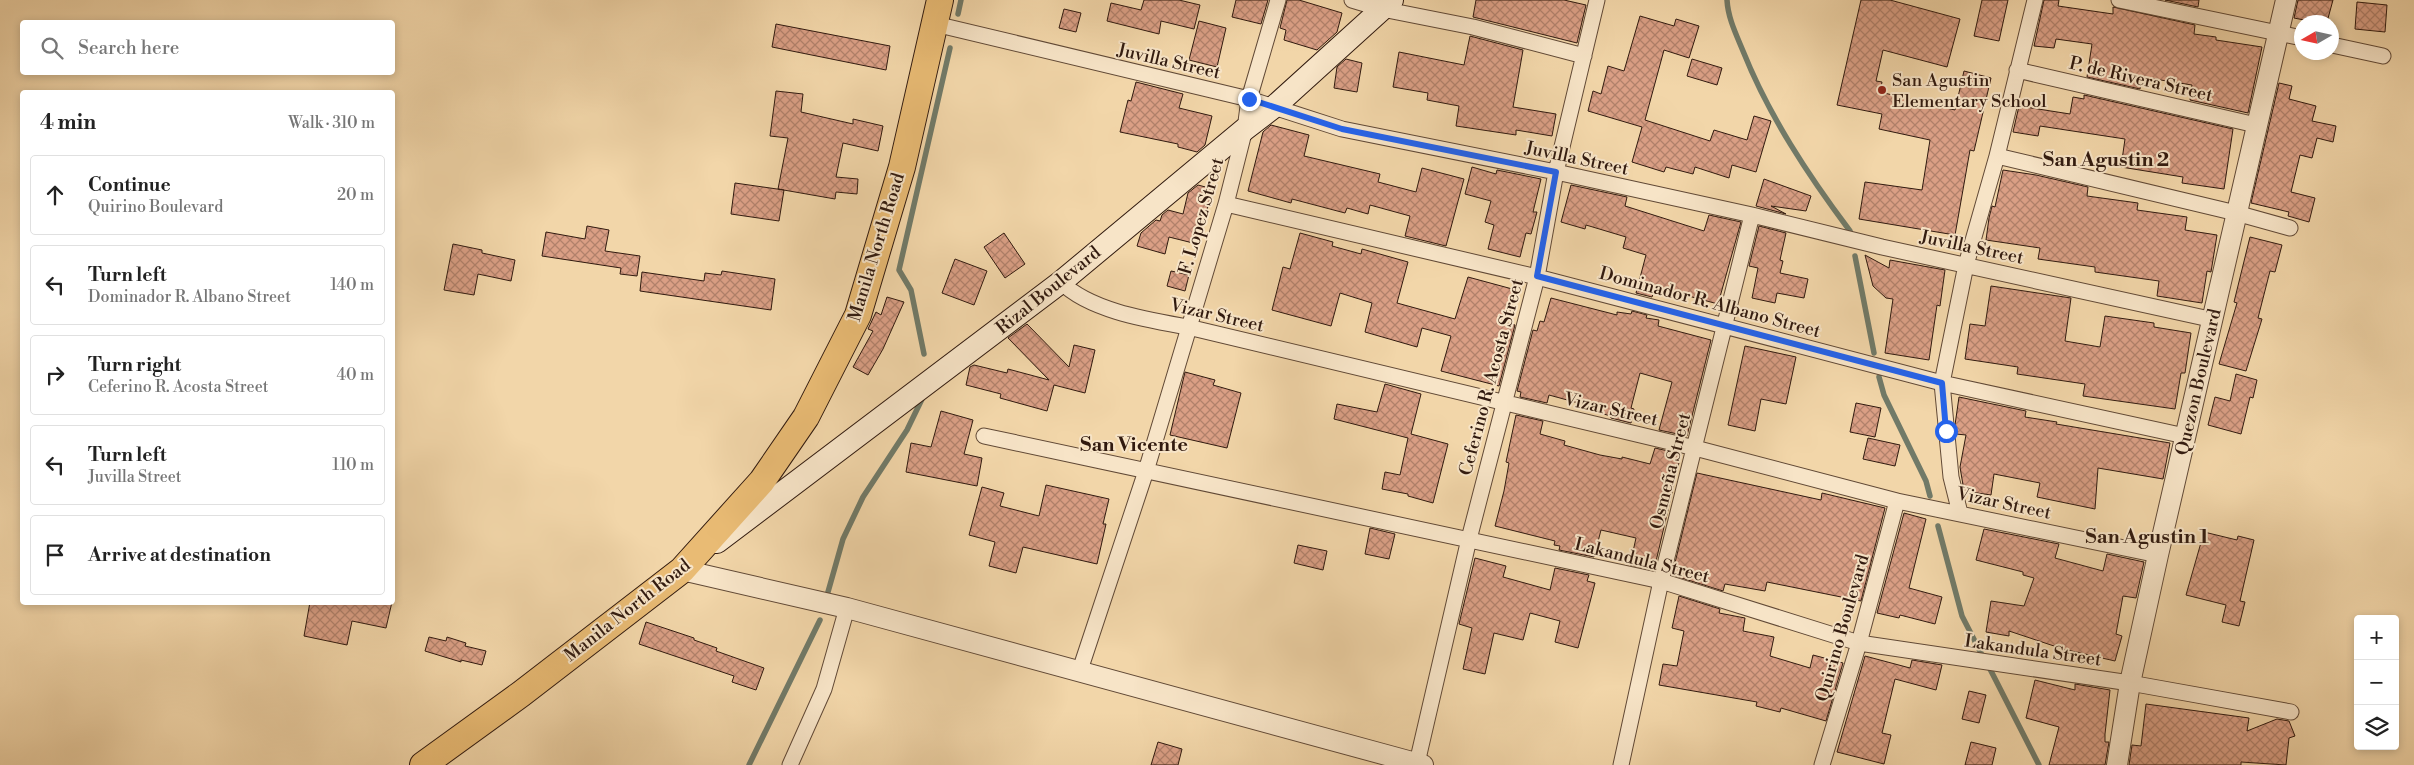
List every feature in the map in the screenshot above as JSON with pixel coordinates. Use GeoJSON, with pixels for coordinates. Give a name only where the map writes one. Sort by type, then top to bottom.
{"type":"FeatureCollection","features":[{"type":"Feature","properties":{"kind":"highway","name":"Manila North Road"},"geometry":{"type":"LineString","coordinates":[[423,765],[520,694],[686,566],[762,481],[806,417],[858,315],[902,167],[938,12]]}},
{"type":"Feature","properties":{"kind":"main road","name":"Rizal Boulevard"},"geometry":{"type":"LineString","coordinates":[[686,566],[1061,282],[1244,129],[1276,106],[1387,5]]}},
{"type":"Feature","properties":{"kind":"street","name":"F. Lopez Street"},"geometry":{"type":"LineString","coordinates":[[1080,670],[1146,471],[1226,204],[1244,129],[1249,99],[1278,0]]}},
{"type":"Feature","properties":{"kind":"street"},"geometry":{"type":"LineString","coordinates":[[1352,0],[1387,5],[1584,56]]}},
{"type":"Feature","properties":{"kind":"street","name":"Ceferino R. Acosta Street"},"geometry":{"type":"LineString","coordinates":[[1420,764],[1469,539],[1537,276],[1556,172],[1597,0]]}},
{"type":"Feature","properties":{"kind":"street"},"geometry":{"type":"LineString","coordinates":[[1960,513],[1952,477],[1942,383],[1966,265],[1997,156],[2035,0]]}},
{"type":"Feature","properties":{"kind":"street"},"geometry":{"type":"LineString","coordinates":[[2120,0],[2294,36]]}},
{"type":"Feature","properties":{"kind":"street","name":"Quezon Boulevard"},"geometry":{"type":"LineString","coordinates":[[2117,765],[2130,683],[2158,555],[2214,320],[2236,213],[2286,0]]}},
{"type":"Feature","properties":{"kind":"street","name":"Juvilla Street"},"geometry":{"type":"LineString","coordinates":[[938,12],[1276,106],[1342,129],[1556,172],[1752,215],[1857,242],[2214,320]]}},
{"type":"Feature","properties":{"kind":"street"},"geometry":{"type":"LineString","coordinates":[[2339,47],[2383,56]]}},
{"type":"Feature","properties":{"kind":"street","name":"P. de Rivera Street"},"geometry":{"type":"LineString","coordinates":[[2017,70],[2256,125]]}},
{"type":"Feature","properties":{"kind":"street"},"geometry":{"type":"LineString","coordinates":[[1997,156],[2236,213],[2290,228]]}},
{"type":"Feature","properties":{"kind":"street","name":"Dominador R. Albano Street"},"geometry":{"type":"LineString","coordinates":[[1226,204],[1537,276],[1942,383],[2185,436]]}},
{"type":"Feature","properties":{"kind":"street","name":"Osmeña Street"},"geometry":{"type":"LineString","coordinates":[[1621,765],[1662,581],[1752,215]]}},
{"type":"Feature","properties":{"kind":"street","name":"Vizar Street"},"geometry":{"type":"LineString","coordinates":[[1061,282],[1070,291],[1108,308],[1149,320],[1188,327],[1695,448],[1897,501],[2158,555]]}},
{"type":"Feature","properties":{"kind":"street","name":"Lakandula Street"},"geometry":{"type":"LineString","coordinates":[[984,436],[1662,581],[1859,643],[2130,683],[2291,712]]}},
{"type":"Feature","properties":{"kind":"street","name":"Quirino Boulevard"},"geometry":{"type":"LineString","coordinates":[[1822,765],[1859,643],[1897,501]]}},
{"type":"Feature","properties":{"kind":"street"},"geometry":{"type":"LineString","coordinates":[[686,566],[1080,670],[1420,764]]}},
{"type":"Feature","properties":{"kind":"street"},"geometry":{"type":"LineString","coordinates":[[790,765],[824,689],[847,608]]}},
{"type":"Feature","properties":{"kind":"building"},"geometry":{"type":"Polygon","coordinates":[[[1144,0],[1179,0],[1200,5],[1194,29],[1161,21],[1159,34],[1107,21],[1111,3],[1141,10],[1144,0]]]}},
{"type":"Feature","properties":{"kind":"building"},"geometry":{"type":"Polygon","coordinates":[[[1236,0],[1268,0],[1261,24],[1232,17],[1236,0]]]}},
{"type":"Feature","properties":{"kind":"building"},"geometry":{"type":"Polygon","coordinates":[[[1287,0],[1299,0],[1342,13],[1337,32],[1317,50],[1284,40],[1286,30],[1280,28],[1287,0]]]}},
{"type":"Feature","properties":{"kind":"building"},"geometry":{"type":"Polygon","coordinates":[[[1476,0],[1564,0],[1586,5],[1577,43],[1473,17],[1476,0]]]}},
{"type":"Feature","properties":{"kind":"building"},"geometry":{"type":"Polygon","coordinates":[[[1861,0],[1890,0],[1960,19],[1947,67],[1883,50],[1876,81],[1882,82],[1880,92],[1955,110],[1964,71],[1991,78],[1974,151],[1970,150],[1955,235],[1859,219],[1865,182],[1922,190],[1930,140],[1879,129],[1882,114],[1837,105],[1861,0]]]}},
{"type":"Feature","properties":{"kind":"building"},"geometry":{"type":"Polygon","coordinates":[[[1982,0],[2008,0],[1999,41],[1974,36],[1982,0]]]}},
{"type":"Feature","properties":{"kind":"building"},"geometry":{"type":"Polygon","coordinates":[[[2044,0],[2059,0],[2058,6],[2113,14],[2113,7],[2195,25],[2194,34],[2216,37],[2216,40],[2262,47],[2248,113],[2190,100],[2192,85],[2142,77],[2140,89],[2087,77],[2092,44],[2056,39],[2054,48],[2034,46],[2044,0]]]}},
{"type":"Feature","properties":{"kind":"building"},"geometry":{"type":"Polygon","coordinates":[[[2165,0],[2199,0],[2198,7],[2165,0]]]}},
{"type":"Feature","properties":{"kind":"building"},"geometry":{"type":"Polygon","coordinates":[[[2298,0],[2333,0],[2329,15],[2295,15],[2298,0]]]}},
{"type":"Feature","properties":{"kind":"building"},"geometry":{"type":"Polygon","coordinates":[[[2357,2],[2387,5],[2385,32],[2355,29],[2357,2]]]}},
{"type":"Feature","properties":{"kind":"building"},"geometry":{"type":"Polygon","coordinates":[[[1064,9],[1081,13],[1076,32],[1059,28],[1064,9]]]}},
{"type":"Feature","properties":{"kind":"building"},"geometry":{"type":"Polygon","coordinates":[[[1640,16],[1674,26],[1676,19],[1699,26],[1689,58],[1664,50],[1645,120],[1710,141],[1714,130],[1747,140],[1754,116],[1771,121],[1756,172],[1732,165],[1729,178],[1695,167],[1693,174],[1666,167],[1664,172],[1632,162],[1642,127],[1588,111],[1593,91],[1601,94],[1608,66],[1624,71],[1640,16]]]}},
{"type":"Feature","properties":{"kind":"building"},"geometry":{"type":"Polygon","coordinates":[[[1199,21],[1226,28],[1217,67],[1189,60],[1199,21]]]}},
{"type":"Feature","properties":{"kind":"building"},"geometry":{"type":"Polygon","coordinates":[[[776,24],[890,46],[886,70],[772,47],[776,24]]]}},
{"type":"Feature","properties":{"kind":"building"},"geometry":{"type":"Polygon","coordinates":[[[1470,36],[1523,50],[1513,107],[1556,114],[1552,136],[1516,130],[1516,135],[1456,126],[1459,106],[1427,100],[1428,93],[1393,87],[1399,52],[1464,65],[1470,36]]]}},
{"type":"Feature","properties":{"kind":"building"},"geometry":{"type":"Polygon","coordinates":[[[1346,59],[1362,63],[1357,92],[1334,88],[1337,67],[1346,59]]]}},
{"type":"Feature","properties":{"kind":"building"},"geometry":{"type":"Polygon","coordinates":[[[1692,59],[1722,68],[1717,85],[1687,76],[1692,59]]]}},
{"type":"Feature","properties":{"kind":"building"},"geometry":{"type":"Polygon","coordinates":[[[1136,82],[1183,94],[1179,108],[1212,116],[1205,145],[1197,152],[1178,147],[1178,144],[1120,132],[1128,100],[1131,101],[1136,82]]]}},
{"type":"Feature","properties":{"kind":"building"},"geometry":{"type":"Polygon","coordinates":[[[2279,83],[2292,86],[2289,99],[2316,106],[2312,121],[2336,126],[2333,142],[2317,138],[2312,158],[2300,155],[2291,192],[2315,198],[2309,222],[2288,216],[2289,212],[2251,203],[2279,83]]]}},
{"type":"Feature","properties":{"kind":"building"},"geometry":{"type":"Polygon","coordinates":[[[776,91],[803,94],[801,112],[853,124],[853,119],[883,126],[878,151],[843,143],[836,177],[858,179],[857,194],[836,192],[835,199],[778,189],[788,138],[770,136],[776,91]]]}},
{"type":"Feature","properties":{"kind":"building"},"geometry":{"type":"Polygon","coordinates":[[[2084,95],[2233,129],[2224,189],[2182,183],[2183,177],[2121,167],[2125,139],[2040,126],[2038,136],[2013,132],[2019,106],[2070,114],[2073,97],[2084,99],[2084,95]]]}},
{"type":"Feature","properties":{"kind":"building"},"geometry":{"type":"Polygon","coordinates":[[[1271,125],[1309,135],[1304,156],[1380,174],[1378,182],[1416,192],[1422,168],[1464,179],[1446,246],[1405,236],[1410,216],[1370,205],[1368,214],[1347,208],[1345,213],[1292,199],[1291,203],[1248,191],[1263,132],[1271,125]]]}},
{"type":"Feature","properties":{"kind":"building"},"geometry":{"type":"Polygon","coordinates":[[[1472,167],[1496,174],[1497,170],[1541,179],[1533,212],[1537,212],[1531,234],[1526,233],[1520,257],[1488,249],[1494,225],[1485,222],[1491,201],[1465,194],[1472,167]]]}},
{"type":"Feature","properties":{"kind":"building"},"geometry":{"type":"Polygon","coordinates":[[[2003,170],[2036,175],[2088,187],[2087,196],[2138,203],[2137,210],[2187,217],[2185,230],[2217,235],[2211,272],[2207,271],[2202,303],[2157,296],[2159,281],[2095,272],[2095,267],[2038,259],[2040,248],[1986,240],[1989,218],[1992,206],[1995,207],[2003,170]]]}},
{"type":"Feature","properties":{"kind":"building"},"geometry":{"type":"Polygon","coordinates":[[[1764,179],[1811,196],[1806,211],[1771,206],[1786,214],[1756,206],[1764,179]]]}},
{"type":"Feature","properties":{"kind":"building"},"geometry":{"type":"Polygon","coordinates":[[[735,183],[784,190],[779,221],[731,214],[735,183]]]}},
{"type":"Feature","properties":{"kind":"building"},"geometry":{"type":"Polygon","coordinates":[[[1198,185],[1213,189],[1197,244],[1169,237],[1165,254],[1137,246],[1141,233],[1156,220],[1160,221],[1162,215],[1168,210],[1183,214],[1188,193],[1198,185]]]}},
{"type":"Feature","properties":{"kind":"building"},"geometry":{"type":"Polygon","coordinates":[[[1571,185],[1627,197],[1625,206],[1704,231],[1709,215],[1741,222],[1718,304],[1655,287],[1652,297],[1636,293],[1646,255],[1623,248],[1626,237],[1586,225],[1585,229],[1561,222],[1571,185]]]}},
{"type":"Feature","properties":{"kind":"building"},"geometry":{"type":"Polygon","coordinates":[[[587,226],[609,230],[605,251],[640,256],[637,276],[620,274],[621,268],[542,256],[546,232],[585,239],[587,226]]]}},
{"type":"Feature","properties":{"kind":"building"},"geometry":{"type":"Polygon","coordinates":[[[1759,226],[1786,233],[1780,260],[1783,261],[1780,273],[1808,279],[1804,298],[1777,293],[1775,303],[1752,298],[1758,268],[1749,266],[1759,226]]]}},
{"type":"Feature","properties":{"kind":"building"},"geometry":{"type":"Polygon","coordinates":[[[1004,233],[1025,264],[1005,278],[984,247],[1004,233]]]}},
{"type":"Feature","properties":{"kind":"building"},"geometry":{"type":"Polygon","coordinates":[[[1300,233],[1333,242],[1332,246],[1361,254],[1362,249],[1408,262],[1397,303],[1455,319],[1468,277],[1516,290],[1507,323],[1515,325],[1499,386],[1441,371],[1451,336],[1422,328],[1417,347],[1365,332],[1372,303],[1340,293],[1331,326],[1272,310],[1283,267],[1290,269],[1300,233]]]}},
{"type":"Feature","properties":{"kind":"building"},"geometry":{"type":"Polygon","coordinates":[[[2250,237],[2282,245],[2275,272],[2270,271],[2258,318],[2262,319],[2246,371],[2219,364],[2237,303],[2234,302],[2250,237]]]}},
{"type":"Feature","properties":{"kind":"building"},"geometry":{"type":"Polygon","coordinates":[[[453,244],[515,260],[511,281],[478,274],[474,295],[444,290],[453,244]]]}},
{"type":"Feature","properties":{"kind":"building"},"geometry":{"type":"Polygon","coordinates":[[[1865,255],[1889,268],[1890,260],[1945,270],[1940,306],[1937,305],[1929,360],[1885,353],[1893,299],[1886,298],[1873,286],[1865,255]]]}},
{"type":"Feature","properties":{"kind":"building"},"geometry":{"type":"Polygon","coordinates":[[[955,259],[987,271],[974,305],[942,293],[955,259]]]}},
{"type":"Feature","properties":{"kind":"building"},"geometry":{"type":"Polygon","coordinates":[[[722,271],[775,279],[771,310],[640,291],[642,272],[704,281],[705,273],[721,275],[722,271]]]}},
{"type":"Feature","properties":{"kind":"building"},"geometry":{"type":"Polygon","coordinates":[[[1171,271],[1189,275],[1185,291],[1167,286],[1171,271]]]}},
{"type":"Feature","properties":{"kind":"building"},"geometry":{"type":"Polygon","coordinates":[[[1991,286],[2071,298],[2065,341],[2100,347],[2105,316],[2154,323],[2154,327],[2191,333],[2185,373],[2181,373],[2175,409],[2083,396],[2085,384],[2017,374],[2018,367],[1965,359],[1970,324],[1985,326],[1991,286]]]}},
{"type":"Feature","properties":{"kind":"building"},"geometry":{"type":"Polygon","coordinates":[[[887,297],[904,302],[883,349],[868,375],[853,367],[873,331],[868,329],[876,312],[881,315],[887,297]]]}},
{"type":"Feature","properties":{"kind":"building"},"geometry":{"type":"Polygon","coordinates":[[[1551,298],[1617,315],[1617,312],[1631,314],[1632,311],[1647,315],[1646,318],[1659,320],[1658,326],[1711,340],[1687,436],[1659,430],[1672,382],[1640,373],[1631,408],[1634,409],[1631,423],[1581,408],[1582,404],[1549,395],[1547,403],[1520,397],[1521,392],[1517,391],[1533,330],[1537,331],[1540,321],[1544,322],[1551,298]]]}},
{"type":"Feature","properties":{"kind":"building"},"geometry":{"type":"Polygon","coordinates":[[[1027,324],[1069,367],[1074,345],[1095,350],[1085,393],[1054,385],[1047,411],[1000,398],[1001,394],[966,385],[970,367],[974,365],[1007,373],[1008,369],[1049,380],[1008,338],[1027,324]]]}},
{"type":"Feature","properties":{"kind":"building"},"geometry":{"type":"Polygon","coordinates":[[[1745,346],[1796,357],[1786,404],[1761,399],[1755,431],[1728,425],[1745,346]]]}},
{"type":"Feature","properties":{"kind":"building"},"geometry":{"type":"Polygon","coordinates":[[[1185,372],[1215,380],[1213,385],[1241,393],[1227,448],[1170,435],[1185,372]]]}},
{"type":"Feature","properties":{"kind":"building"},"geometry":{"type":"Polygon","coordinates":[[[2236,374],[2257,380],[2253,398],[2250,397],[2241,434],[2208,425],[2215,397],[2230,401],[2236,374]]]}},
{"type":"Feature","properties":{"kind":"building"},"geometry":{"type":"Polygon","coordinates":[[[1385,384],[1421,394],[1411,434],[1448,444],[1433,503],[1408,496],[1408,494],[1382,489],[1385,472],[1400,475],[1408,438],[1334,419],[1337,404],[1377,412],[1385,384]]]}},
{"type":"Feature","properties":{"kind":"building"},"geometry":{"type":"Polygon","coordinates":[[[1959,397],[2026,411],[2025,417],[2057,422],[2056,424],[2170,443],[2163,479],[2098,468],[2095,509],[2037,497],[2040,483],[1994,474],[1991,495],[1964,491],[1960,467],[1966,435],[1956,434],[1955,425],[1959,397]]]}},
{"type":"Feature","properties":{"kind":"building"},"geometry":{"type":"Polygon","coordinates":[[[1856,403],[1881,408],[1875,437],[1850,432],[1856,403]]]}},
{"type":"Feature","properties":{"kind":"building"},"geometry":{"type":"Polygon","coordinates":[[[941,411],[973,420],[964,454],[982,458],[977,486],[906,472],[911,443],[931,447],[941,411]]]}},
{"type":"Feature","properties":{"kind":"building"},"geometry":{"type":"Polygon","coordinates":[[[1516,415],[1543,421],[1540,434],[1565,441],[1564,445],[1600,455],[1622,459],[1622,457],[1650,464],[1655,448],[1681,454],[1654,570],[1630,565],[1636,538],[1601,530],[1594,557],[1559,550],[1560,546],[1554,545],[1555,541],[1495,526],[1504,491],[1509,463],[1506,462],[1516,415]]]}},
{"type":"Feature","properties":{"kind":"building"},"geometry":{"type":"Polygon","coordinates":[[[1868,438],[1900,445],[1895,466],[1863,459],[1868,438]]]}},
{"type":"Feature","properties":{"kind":"building"},"geometry":{"type":"Polygon","coordinates":[[[1697,473],[1821,500],[1822,493],[1885,508],[1861,601],[1767,582],[1765,591],[1725,584],[1723,591],[1672,575],[1697,473]]]}},
{"type":"Feature","properties":{"kind":"building"},"geometry":{"type":"Polygon","coordinates":[[[1046,485],[1109,499],[1103,524],[1106,524],[1097,564],[1023,547],[1016,573],[989,566],[995,542],[969,535],[982,487],[1004,493],[1000,506],[1039,516],[1046,485]]]}},
{"type":"Feature","properties":{"kind":"building"},"geometry":{"type":"Polygon","coordinates":[[[1904,513],[1926,519],[1909,588],[1942,597],[1935,624],[1900,615],[1899,618],[1877,613],[1904,513]]]}},
{"type":"Feature","properties":{"kind":"building"},"geometry":{"type":"Polygon","coordinates":[[[1370,528],[1395,534],[1389,559],[1365,554],[1370,528]]]}},
{"type":"Feature","properties":{"kind":"building"},"geometry":{"type":"Polygon","coordinates":[[[1984,529],[2059,544],[2055,558],[2103,571],[2107,554],[2144,562],[2136,598],[2123,596],[2116,634],[2122,636],[2115,661],[2063,649],[2009,631],[2009,636],[1986,632],[1991,601],[2024,606],[2034,578],[2023,575],[2023,572],[1976,560],[1984,529]]]}},
{"type":"Feature","properties":{"kind":"building"},"geometry":{"type":"Polygon","coordinates":[[[2204,532],[2237,540],[2238,536],[2254,540],[2240,601],[2245,602],[2239,626],[2222,622],[2226,605],[2186,595],[2204,532]]]}},
{"type":"Feature","properties":{"kind":"building"},"geometry":{"type":"Polygon","coordinates":[[[1298,545],[1327,551],[1323,570],[1294,563],[1298,545]]]}},
{"type":"Feature","properties":{"kind":"building"},"geometry":{"type":"Polygon","coordinates":[[[1475,558],[1506,566],[1503,577],[1550,590],[1555,568],[1589,575],[1587,581],[1595,583],[1578,648],[1555,642],[1560,621],[1530,613],[1523,640],[1494,633],[1485,674],[1463,669],[1472,628],[1459,624],[1475,558]]]}},
{"type":"Feature","properties":{"kind":"building"},"geometry":{"type":"Polygon","coordinates":[[[1679,596],[1720,609],[1719,613],[1745,618],[1743,631],[1774,637],[1770,656],[1810,668],[1813,655],[1843,663],[1826,721],[1781,708],[1780,712],[1756,706],[1757,702],[1659,685],[1663,664],[1677,666],[1684,631],[1672,628],[1679,596]]]}},
{"type":"Feature","properties":{"kind":"building"},"geometry":{"type":"Polygon","coordinates":[[[309,605],[391,605],[386,628],[352,621],[347,645],[304,636],[309,605]]]}},
{"type":"Feature","properties":{"kind":"building"},"geometry":{"type":"Polygon","coordinates":[[[646,622],[694,638],[694,640],[717,648],[716,651],[764,668],[756,690],[732,682],[734,676],[639,644],[646,622]]]}},
{"type":"Feature","properties":{"kind":"building"},"geometry":{"type":"Polygon","coordinates":[[[429,637],[446,641],[447,637],[466,643],[465,646],[486,651],[482,665],[461,660],[461,662],[425,651],[429,637]]]}},
{"type":"Feature","properties":{"kind":"building"},"geometry":{"type":"Polygon","coordinates":[[[1865,656],[1910,668],[1912,660],[1942,665],[1936,690],[1895,679],[1882,733],[1891,735],[1884,764],[1837,752],[1865,656]]]}},
{"type":"Feature","properties":{"kind":"building"},"geometry":{"type":"Polygon","coordinates":[[[2035,680],[2075,690],[2075,684],[2110,690],[2105,734],[2105,742],[2109,742],[2105,765],[2049,765],[2059,727],[2026,718],[2035,680]]]}},
{"type":"Feature","properties":{"kind":"building"},"geometry":{"type":"Polygon","coordinates":[[[1969,691],[1986,695],[1979,723],[1962,719],[1969,691]]]}},
{"type":"Feature","properties":{"kind":"building"},"geometry":{"type":"Polygon","coordinates":[[[2146,704],[2249,718],[2247,731],[2277,719],[2289,721],[2295,736],[2289,738],[2286,765],[2241,762],[2241,765],[2129,765],[2132,745],[2141,746],[2146,704]]]}},
{"type":"Feature","properties":{"kind":"building"},"geometry":{"type":"Polygon","coordinates":[[[1158,742],[1182,749],[1178,765],[1151,765],[1158,742]]]}},
{"type":"Feature","properties":{"kind":"building"},"geometry":{"type":"Polygon","coordinates":[[[1971,742],[1996,748],[1992,765],[1965,765],[1971,742]]]}},
{"type":"Feature","properties":{"kind":"waterway"},"geometry":{"type":"LineString","coordinates":[[958,14],[961,0]]}},
{"type":"Feature","properties":{"kind":"waterway"},"geometry":{"type":"LineString","coordinates":[[1727,0],[1735,32],[1753,75],[1777,122],[1819,188],[1850,231]]}},
{"type":"Feature","properties":{"kind":"waterway"},"geometry":{"type":"LineString","coordinates":[[924,354],[911,290],[899,270],[950,48]]}},
{"type":"Feature","properties":{"kind":"waterway"},"geometry":{"type":"LineString","coordinates":[[1855,256],[1874,353]]}},
{"type":"Feature","properties":{"kind":"waterway"},"geometry":{"type":"LineString","coordinates":[[1879,377],[1884,395],[1926,481],[1930,496]]}},
{"type":"Feature","properties":{"kind":"waterway"},"geometry":{"type":"LineString","coordinates":[[826,599],[843,539],[863,497],[907,430],[923,397]]}},
{"type":"Feature","properties":{"kind":"waterway"},"geometry":{"type":"LineString","coordinates":[[1938,526],[1962,616],[1983,657]]}},
{"type":"Feature","properties":{"kind":"waterway"},"geometry":{"type":"LineString","coordinates":[[749,765],[820,620]]}},
{"type":"Feature","properties":{"kind":"waterway"},"geometry":{"type":"LineString","coordinates":[[1989,667],[2039,765]]}},
{"type":"Feature","properties":{"kind":"place","name":"San Agustin Elementary School"},"geometry":{"type":"Point","coordinates":[1882,90]}},
{"type":"Feature","properties":{"kind":"district","name":"San Agustin 2"},"geometry":{"type":"Point","coordinates":[2106,159]}},
{"type":"Feature","properties":{"kind":"district","name":"San Vicente"},"geometry":{"type":"Point","coordinates":[1134,444]}},
{"type":"Feature","properties":{"kind":"district","name":"San Agustin 1"},"geometry":{"type":"Point","coordinates":[2147,536]}},
{"type":"Feature","properties":{"kind":"route"},"geometry":{"type":"LineString","coordinates":[[1249,99],[1276,106],[1342,129],[1556,172],[1537,276],[1942,383],[1946,431]]}}]}
